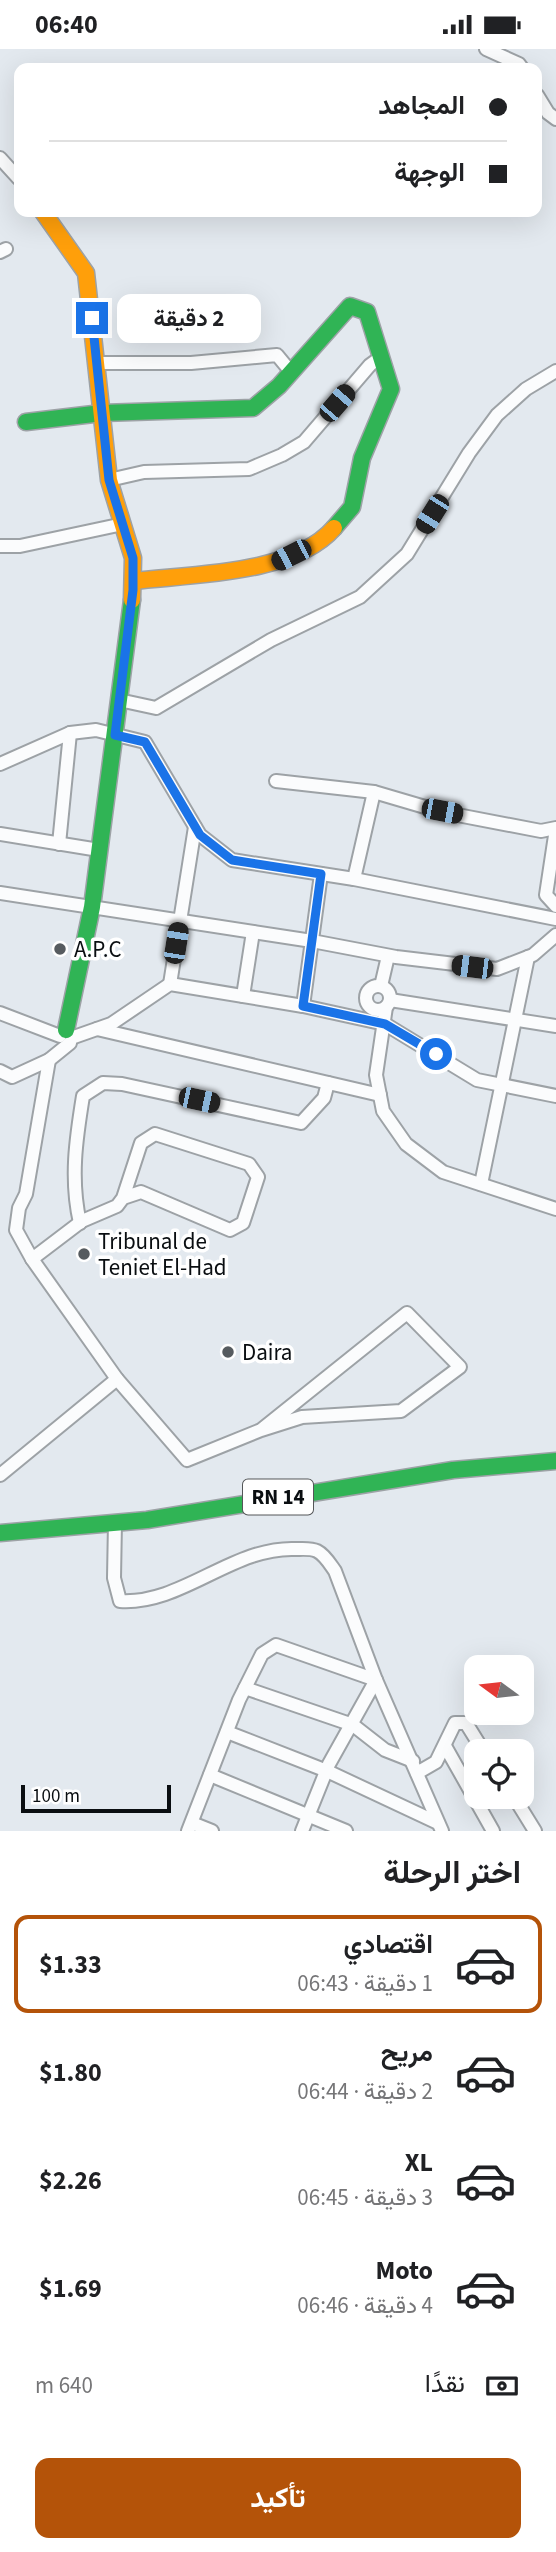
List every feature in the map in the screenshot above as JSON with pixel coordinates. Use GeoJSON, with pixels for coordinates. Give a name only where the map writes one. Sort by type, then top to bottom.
{"type":"FeatureCollection","features":[{"type":"Feature","properties":{"kind":"street"},"geometry":{"type":"LineString","coordinates":[[486,49],[517,63]]}},
{"type":"Feature","properties":{"kind":"street"},"geometry":{"type":"LineString","coordinates":[[542,103],[556,119]]}},
{"type":"Feature","properties":{"kind":"street"},"geometry":{"type":"LineString","coordinates":[[0,158],[14,173]]}},
{"type":"Feature","properties":{"kind":"street"},"geometry":{"type":"LineString","coordinates":[[0,1071],[12,1077],[48,1060],[67,1036],[92,907],[133,581],[133,558],[109,480],[86,273],[47,217]]}},
{"type":"Feature","properties":{"kind":"street"},"geometry":{"type":"LineString","coordinates":[[26,422],[102,413],[253,408],[291,372],[350,306],[367,312],[391,389],[362,458],[352,507],[325,538],[274,563],[133,581]]}},
{"type":"Feature","properties":{"kind":"street"},"geometry":{"type":"LineString","coordinates":[[97,363],[191,363],[277,355],[291,372]]}},
{"type":"Feature","properties":{"kind":"street"},"geometry":{"type":"LineString","coordinates":[[109,480],[144,472],[249,469],[282,455],[303,442],[370,365],[381,357]]}},
{"type":"Feature","properties":{"kind":"street"},"geometry":{"type":"LineString","coordinates":[[119,700],[156,708],[271,640],[360,597],[407,554],[469,453],[497,415],[526,389],[556,371]]}},
{"type":"Feature","properties":{"kind":"street"},"geometry":{"type":"LineString","coordinates":[[0,546],[20,545],[123,524]]}},
{"type":"Feature","properties":{"kind":"street"},"geometry":{"type":"LineString","coordinates":[[0,764],[71,733],[96,730],[145,742],[195,827],[232,860],[354,880],[556,919]]}},
{"type":"Feature","properties":{"kind":"street"},"geometry":{"type":"LineString","coordinates":[[59,844],[71,733]]}},
{"type":"Feature","properties":{"kind":"street"},"geometry":{"type":"LineString","coordinates":[[276,781],[374,792],[454,814],[541,831],[556,829],[546,895],[554,900]]}},
{"type":"Feature","properties":{"kind":"street"},"geometry":{"type":"LineString","coordinates":[[354,880],[374,792]]}},
{"type":"Feature","properties":{"kind":"street"},"geometry":{"type":"LineString","coordinates":[[170,984],[195,827]]}},
{"type":"Feature","properties":{"kind":"street"},"geometry":{"type":"LineString","coordinates":[[0,834],[99,850]]}},
{"type":"Feature","properties":{"kind":"street"},"geometry":{"type":"LineString","coordinates":[[303,1006],[321,874]]}},
{"type":"Feature","properties":{"kind":"street"},"geometry":{"type":"LineString","coordinates":[[0,893],[312,941],[388,956],[497,969],[528,957],[556,935]]}},
{"type":"Feature","properties":{"kind":"street"},"geometry":{"type":"LineString","coordinates":[[243,996],[253,932]]}},
{"type":"Feature","properties":{"kind":"street"},"geometry":{"type":"LineString","coordinates":[[381,986],[388,956]]}},
{"type":"Feature","properties":{"kind":"street"},"geometry":{"type":"LineString","coordinates":[[481,1184],[528,957]]}},
{"type":"Feature","properties":{"kind":"street"},"geometry":{"type":"LineString","coordinates":[[0,1013],[67,1036],[111,1024],[170,984],[303,1006],[385,1024],[477,1080],[556,1096]]}},
{"type":"Feature","properties":{"kind":"street"},"geometry":{"type":"LineString","coordinates":[[556,1026],[515,1018],[388,1003],[372,1009],[366,999],[370,989],[381,986],[387,990],[388,1003],[376,1075],[383,1111],[406,1144],[443,1172],[556,1209]]}},
{"type":"Feature","properties":{"kind":"street"},"geometry":{"type":"LineString","coordinates":[[97,1029],[380,1095]]}},
{"type":"Feature","properties":{"kind":"street"},"geometry":{"type":"LineString","coordinates":[[48,1060],[26,1194],[19,1208],[16,1230],[32,1259],[117,1379],[187,1460],[261,1430],[302,1417],[401,1411],[460,1367],[407,1313],[261,1430]]}},
{"type":"Feature","properties":{"kind":"street"},"geometry":{"type":"LineString","coordinates":[[80,1223],[75,1202],[74,1158],[81,1108],[83,1096],[103,1083],[122,1084],[301,1123],[324,1098],[328,1083]]}},
{"type":"Feature","properties":{"kind":"street"},"geometry":{"type":"LineString","coordinates":[[32,1259],[80,1223],[117,1206],[123,1198],[141,1143],[155,1134],[249,1164],[258,1177],[243,1223],[230,1230],[141,1192],[123,1198]]}},
{"type":"Feature","properties":{"kind":"street"},"geometry":{"type":"LineString","coordinates":[[0,1475],[117,1379]]}},
{"type":"Feature","properties":{"kind":"street","name":"RN 14"},"geometry":{"type":"LineString","coordinates":[[0,1533],[48,1531],[115,1522],[485,1465],[556,1461]]}},
{"type":"Feature","properties":{"kind":"street"},"geometry":{"type":"LineString","coordinates":[[115,1522],[114,1578],[120,1601],[139,1602],[155,1597],[232,1563],[282,1548],[316,1550],[335,1571],[376,1680],[440,1827]]}},
{"type":"Feature","properties":{"kind":"street"},"geometry":{"type":"LineString","coordinates":[[212,1831],[190,1827],[245,1688],[262,1654],[275,1645],[376,1680]]}},
{"type":"Feature","properties":{"kind":"street"},"geometry":{"type":"LineString","coordinates":[[302,1831],[327,1771],[376,1680]]}},
{"type":"Feature","properties":{"kind":"street"},"geometry":{"type":"LineString","coordinates":[[245,1688],[353,1724],[386,1750],[415,1767],[436,1762],[455,1723],[466,1723],[476,1739]]}},
{"type":"Feature","properties":{"kind":"street"},"geometry":{"type":"LineString","coordinates":[[227,1733],[327,1771],[440,1827]]}},
{"type":"Feature","properties":{"kind":"street"},"geometry":{"type":"LineString","coordinates":[[445,1746],[493,1831]]}},
{"type":"Feature","properties":{"kind":"street"},"geometry":{"type":"LineString","coordinates":[[210,1775],[346,1831]]}},
{"type":"Feature","properties":{"kind":"street"},"geometry":{"type":"LineString","coordinates":[[521,1809],[535,1831]]}},
{"type":"Feature","properties":{"kind":"traffic: fast"},"geometry":{"type":"LineString","coordinates":[[26,422],[102,413],[253,408],[279,386],[350,306],[367,312],[391,389],[362,458],[352,507],[334,528]]}},
{"type":"Feature","properties":{"kind":"traffic: fast"},"geometry":{"type":"LineString","coordinates":[[66,1030],[92,907],[132,600]]}},
{"type":"Feature","properties":{"kind":"traffic: fast"},"geometry":{"type":"LineString","coordinates":[[0,1533],[147,1520],[453,1470],[556,1461]]}},
{"type":"Feature","properties":{"kind":"traffic: slow"},"geometry":{"type":"LineString","coordinates":[[47,217],[86,273],[109,480],[133,558],[132,600]]}},
{"type":"Feature","properties":{"kind":"traffic: slow"},"geometry":{"type":"LineString","coordinates":[[133,581],[211,574],[268,564],[316,543],[334,528]]}},
{"type":"Feature","properties":{"kind":"place","name":"A.P.C"},"geometry":{"type":"Point","coordinates":[60,949]}},
{"type":"Feature","properties":{"kind":"place","name":"Tribunal de Teniet El-Had"},"geometry":{"type":"Point","coordinates":[84,1254]}},
{"type":"Feature","properties":{"kind":"place","name":"Daira"},"geometry":{"type":"Point","coordinates":[228,1352]}},
{"type":"Feature","properties":{"kind":"route"},"geometry":{"type":"LineString","coordinates":[[92,318],[109,480],[133,558],[133,590],[115,735],[145,742],[200,835],[232,860],[321,874],[303,1006],[385,1024],[436,1054]]}}]}
